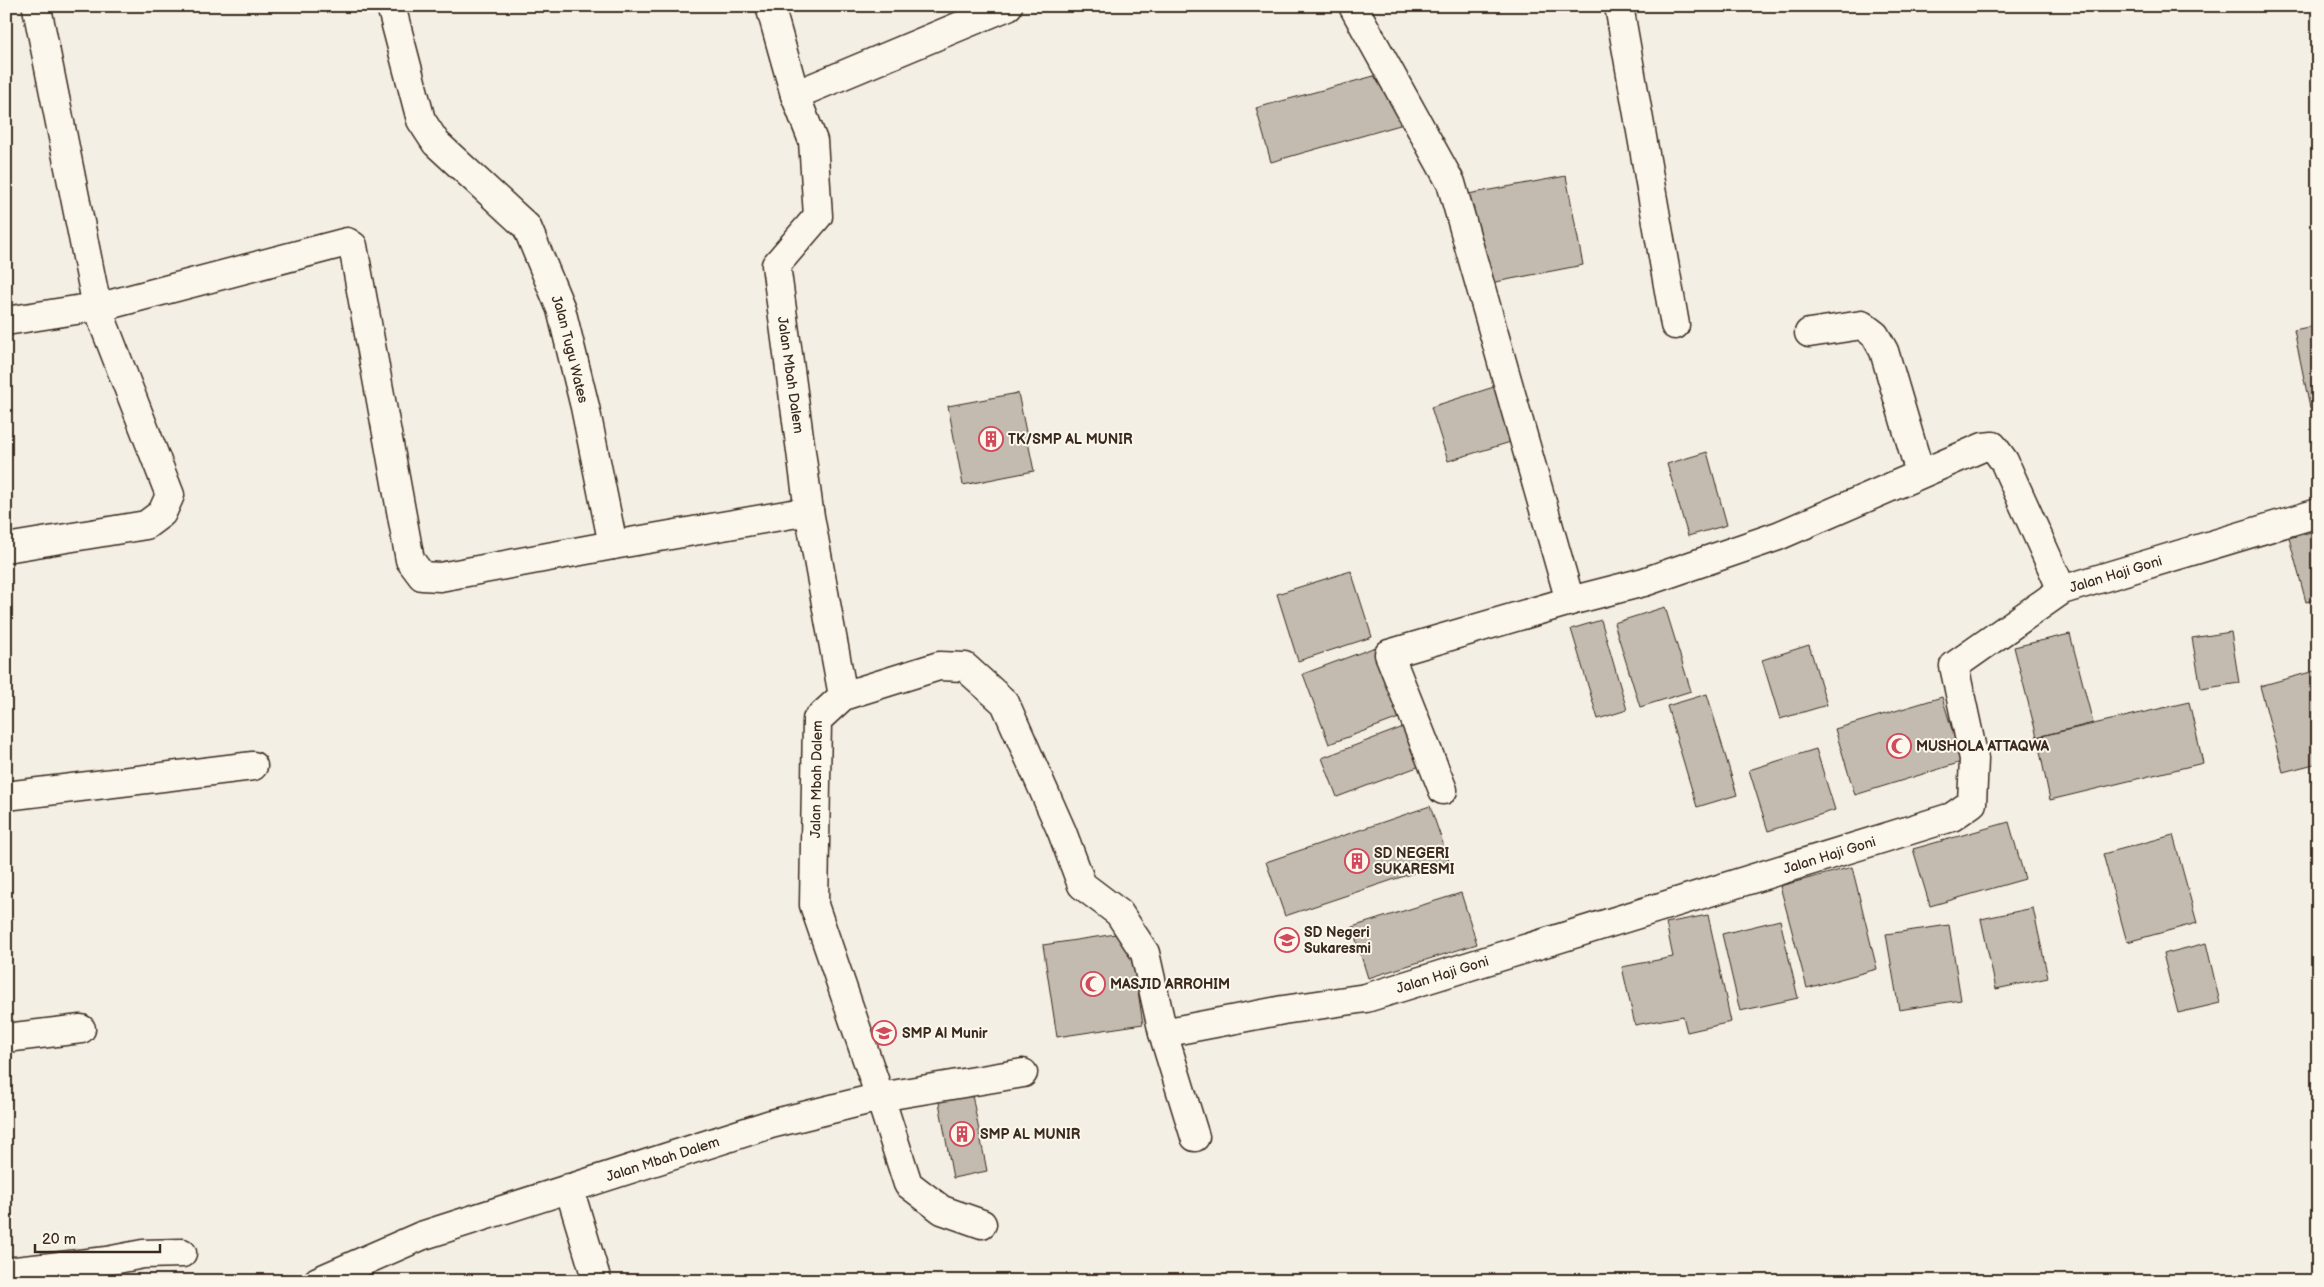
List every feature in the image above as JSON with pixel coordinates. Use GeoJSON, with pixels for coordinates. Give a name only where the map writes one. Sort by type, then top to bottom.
{"type":"FeatureCollection","features":[{"type":"Feature","properties":{"kind":"street","name":"Jalan Tugu Wates"},"geometry":{"type":"LineString","coordinates":[[390,6],[421,120],[436,143],[527,227],[561,308],[585,407],[613,544]]}},
{"type":"Feature","properties":{"kind":"street","name":"Jalan Mbah Dalem"},"geometry":{"type":"LineString","coordinates":[[318,1281],[420,1236],[771,1124],[880,1097],[814,904],[817,720],[843,696],[809,511],[776,265],[818,216],[813,141],[795,95],[770,6]]}},
{"type":"Feature","properties":{"kind":"street"},"geometry":{"type":"LineString","coordinates":[[795,95],[1008,6]]}},
{"type":"Feature","properties":{"kind":"street"},"geometry":{"type":"LineString","coordinates":[[1352,6],[1451,183],[1570,601]]}},
{"type":"Feature","properties":{"kind":"street"},"geometry":{"type":"LineString","coordinates":[[1619,6],[1675,325]]}},
{"type":"Feature","properties":{"kind":"street"},"geometry":{"type":"LineString","coordinates":[[6,548],[146,525],[162,513],[170,495],[97,307],[37,8]]}},
{"type":"Feature","properties":{"kind":"street"},"geometry":{"type":"LineString","coordinates":[[6,321],[97,307],[347,242],[353,246],[410,560],[422,576],[440,577],[613,544],[809,511]]}},
{"type":"Feature","properties":{"kind":"street"},"geometry":{"type":"LineString","coordinates":[[1809,333],[1862,325],[1875,334],[1884,351],[1920,473]]}},
{"type":"Feature","properties":{"kind":"street"},"geometry":{"type":"LineString","coordinates":[[1444,790],[1390,654],[1570,601],[1644,582],[1778,536],[1983,447],[1993,446],[2004,461],[2062,590]]}},
{"type":"Feature","properties":{"kind":"street","name":"Jalan Haji Goni"},"geometry":{"type":"LineString","coordinates":[[1163,1033],[1283,1010],[1366,998],[1952,817],[1972,803],[1974,759],[1954,666],[2062,590],[2318,513]]}},
{"type":"Feature","properties":{"kind":"street"},"geometry":{"type":"LineString","coordinates":[[843,696],[939,666],[965,667],[1005,703],[1062,832],[1082,885],[1119,913],[1145,953],[1163,1033],[1195,1138]]}},
{"type":"Feature","properties":{"kind":"street"},"geometry":{"type":"LineString","coordinates":[[6,796],[253,766]]}},
{"type":"Feature","properties":{"kind":"street"},"geometry":{"type":"LineString","coordinates":[[6,1038],[81,1029]]}},
{"type":"Feature","properties":{"kind":"street"},"geometry":{"type":"LineString","coordinates":[[982,1224],[942,1210],[908,1184],[880,1097],[972,1080],[1023,1073]]}},
{"type":"Feature","properties":{"kind":"street"},"geometry":{"type":"LineString","coordinates":[[569,1188],[597,1281]]}},
{"type":"Feature","properties":{"kind":"street"},"geometry":{"type":"LineString","coordinates":[[6,1272],[107,1261],[143,1254],[182,1253]]}},
{"type":"Feature","properties":{"kind":"building"},"geometry":{"type":"Polygon","coordinates":[[[1385,73],[1400,125],[1271,162],[1256,108],[1385,73]]]}},
{"type":"Feature","properties":{"kind":"building"},"geometry":{"type":"Polygon","coordinates":[[[1566,176],[1583,265],[1485,284],[1468,194],[1566,176]]]}},
{"type":"Feature","properties":{"kind":"building"},"geometry":{"type":"Polygon","coordinates":[[[2318,325],[2318,406],[2310,408],[2294,330],[2318,325]]]}},
{"type":"Feature","properties":{"kind":"building"},"geometry":{"type":"Polygon","coordinates":[[[1497,386],[1514,441],[1448,461],[1431,407],[1497,386]]]}},
{"type":"Feature","properties":{"kind":"building","name":"TK/SMP AL MUNIR"},"geometry":{"type":"Polygon","coordinates":[[[1018,393],[1034,471],[963,485],[948,406],[1018,393]]]}},
{"type":"Feature","properties":{"kind":"building"},"geometry":{"type":"Polygon","coordinates":[[[1707,452],[1727,525],[1688,536],[1667,464],[1707,452]]]}},
{"type":"Feature","properties":{"kind":"building"},"geometry":{"type":"Polygon","coordinates":[[[2318,530],[2318,599],[2306,602],[2289,538],[2318,530]]]}},
{"type":"Feature","properties":{"kind":"building"},"geometry":{"type":"Polygon","coordinates":[[[1351,571],[1372,637],[1298,661],[1277,594],[1351,571]]]}},
{"type":"Feature","properties":{"kind":"building"},"geometry":{"type":"Polygon","coordinates":[[[1665,607],[1691,691],[1640,707],[1614,623],[1665,607]]]}},
{"type":"Feature","properties":{"kind":"building"},"geometry":{"type":"Polygon","coordinates":[[[1601,620],[1627,710],[1598,719],[1571,629],[1601,620]]]}},
{"type":"Feature","properties":{"kind":"building"},"geometry":{"type":"Polygon","coordinates":[[[2231,632],[2239,683],[2201,689],[2192,638],[2231,632]]]}},
{"type":"Feature","properties":{"kind":"building"},"geometry":{"type":"Polygon","coordinates":[[[2070,634],[2093,723],[2037,737],[2014,647],[2070,634]]]}},
{"type":"Feature","properties":{"kind":"building"},"geometry":{"type":"Polygon","coordinates":[[[1381,645],[1407,715],[1329,744],[1303,674],[1381,645]]]}},
{"type":"Feature","properties":{"kind":"building"},"geometry":{"type":"Polygon","coordinates":[[[1809,645],[1827,705],[1780,719],[1762,660],[1809,645]]]}},
{"type":"Feature","properties":{"kind":"building"},"geometry":{"type":"Polygon","coordinates":[[[2318,670],[2318,763],[2283,772],[2260,686],[2318,670]]]}},
{"type":"Feature","properties":{"kind":"building"},"geometry":{"type":"Polygon","coordinates":[[[1707,694],[1737,795],[1697,807],[1667,706],[1707,694]]]}},
{"type":"Feature","properties":{"kind":"building","name":"MUSHOLA ATTAQWA"},"geometry":{"type":"Polygon","coordinates":[[[1942,697],[1962,762],[1855,795],[1835,729],[1942,697]]]}},
{"type":"Feature","properties":{"kind":"building"},"geometry":{"type":"Polygon","coordinates":[[[2189,702],[2203,763],[2050,800],[2037,737],[2189,702]]]}},
{"type":"Feature","properties":{"kind":"building"},"geometry":{"type":"Polygon","coordinates":[[[1406,726],[1420,766],[1337,797],[1322,758],[1406,726]]]}},
{"type":"Feature","properties":{"kind":"building"},"geometry":{"type":"Polygon","coordinates":[[[1816,749],[1835,810],[1768,831],[1749,770],[1816,749]]]}},
{"type":"Feature","properties":{"kind":"building","name":"SD NEGERI SUKARESMI"},"geometry":{"type":"Polygon","coordinates":[[[1430,806],[1449,861],[1285,916],[1266,862],[1430,806]]]}},
{"type":"Feature","properties":{"kind":"building"},"geometry":{"type":"Polygon","coordinates":[[[2009,822],[2025,879],[1930,906],[1913,849],[2009,822]]]}},
{"type":"Feature","properties":{"kind":"building"},"geometry":{"type":"Polygon","coordinates":[[[2173,835],[2197,923],[2127,942],[2103,854],[2173,835]]]}},
{"type":"Feature","properties":{"kind":"building"},"geometry":{"type":"Polygon","coordinates":[[[1852,867],[1877,969],[1807,988],[1780,886],[1852,867]]]}},
{"type":"Feature","properties":{"kind":"building","name":"SD NEGERI SUKARESMI"},"geometry":{"type":"Polygon","coordinates":[[[1461,893],[1477,944],[1368,978],[1352,927],[1461,893]]]}},
{"type":"Feature","properties":{"kind":"building"},"geometry":{"type":"Polygon","coordinates":[[[2033,908],[2048,978],[1996,989],[1981,919],[2033,908]]]}},
{"type":"Feature","properties":{"kind":"building"},"geometry":{"type":"Polygon","coordinates":[[[1708,915],[1731,1022],[1687,1032],[1683,1016],[1635,1025],[1622,967],[1673,957],[1666,923],[1708,915]]]}},
{"type":"Feature","properties":{"kind":"building"},"geometry":{"type":"Polygon","coordinates":[[[1780,920],[1798,998],[1740,1011],[1722,934],[1780,920]]]}},
{"type":"Feature","properties":{"kind":"building"},"geometry":{"type":"Polygon","coordinates":[[[1949,925],[1961,1000],[1899,1010],[1886,934],[1949,925]]]}},
{"type":"Feature","properties":{"kind":"building","name":"MASJID ARROHIM"},"geometry":{"type":"Polygon","coordinates":[[[1129,932],[1143,1024],[1057,1037],[1043,945],[1129,932]]]}},
{"type":"Feature","properties":{"kind":"building"},"geometry":{"type":"Polygon","coordinates":[[[2206,943],[2220,1003],[2178,1013],[2163,954],[2206,943]]]}},
{"type":"Feature","properties":{"kind":"building","name":"SMP AL MUNIR"},"geometry":{"type":"Polygon","coordinates":[[[971,1090],[987,1171],[953,1178],[938,1097],[971,1090]]]}},
{"type":"Feature","properties":{"kind":"place","name":"TK/SMP AL MUNIR"},"geometry":{"type":"Point","coordinates":[991,439]}},
{"type":"Feature","properties":{"kind":"place","name":"MUSHOLA ATTAQWA"},"geometry":{"type":"Point","coordinates":[1899,746]}},
{"type":"Feature","properties":{"kind":"place","name":"SD NEGERI SUKARESMI"},"geometry":{"type":"Point","coordinates":[1357,861]}},
{"type":"Feature","properties":{"kind":"place","name":"SD Negeri Sukaresmi"},"geometry":{"type":"Point","coordinates":[1287,940]}},
{"type":"Feature","properties":{"kind":"place","name":"MASJID ARROHIM"},"geometry":{"type":"Point","coordinates":[1093,984]}},
{"type":"Feature","properties":{"kind":"place","name":"SMP Al Munir"},"geometry":{"type":"Point","coordinates":[884,1033]}},
{"type":"Feature","properties":{"kind":"place","name":"SMP AL MUNIR"},"geometry":{"type":"Point","coordinates":[962,1134]}}]}
